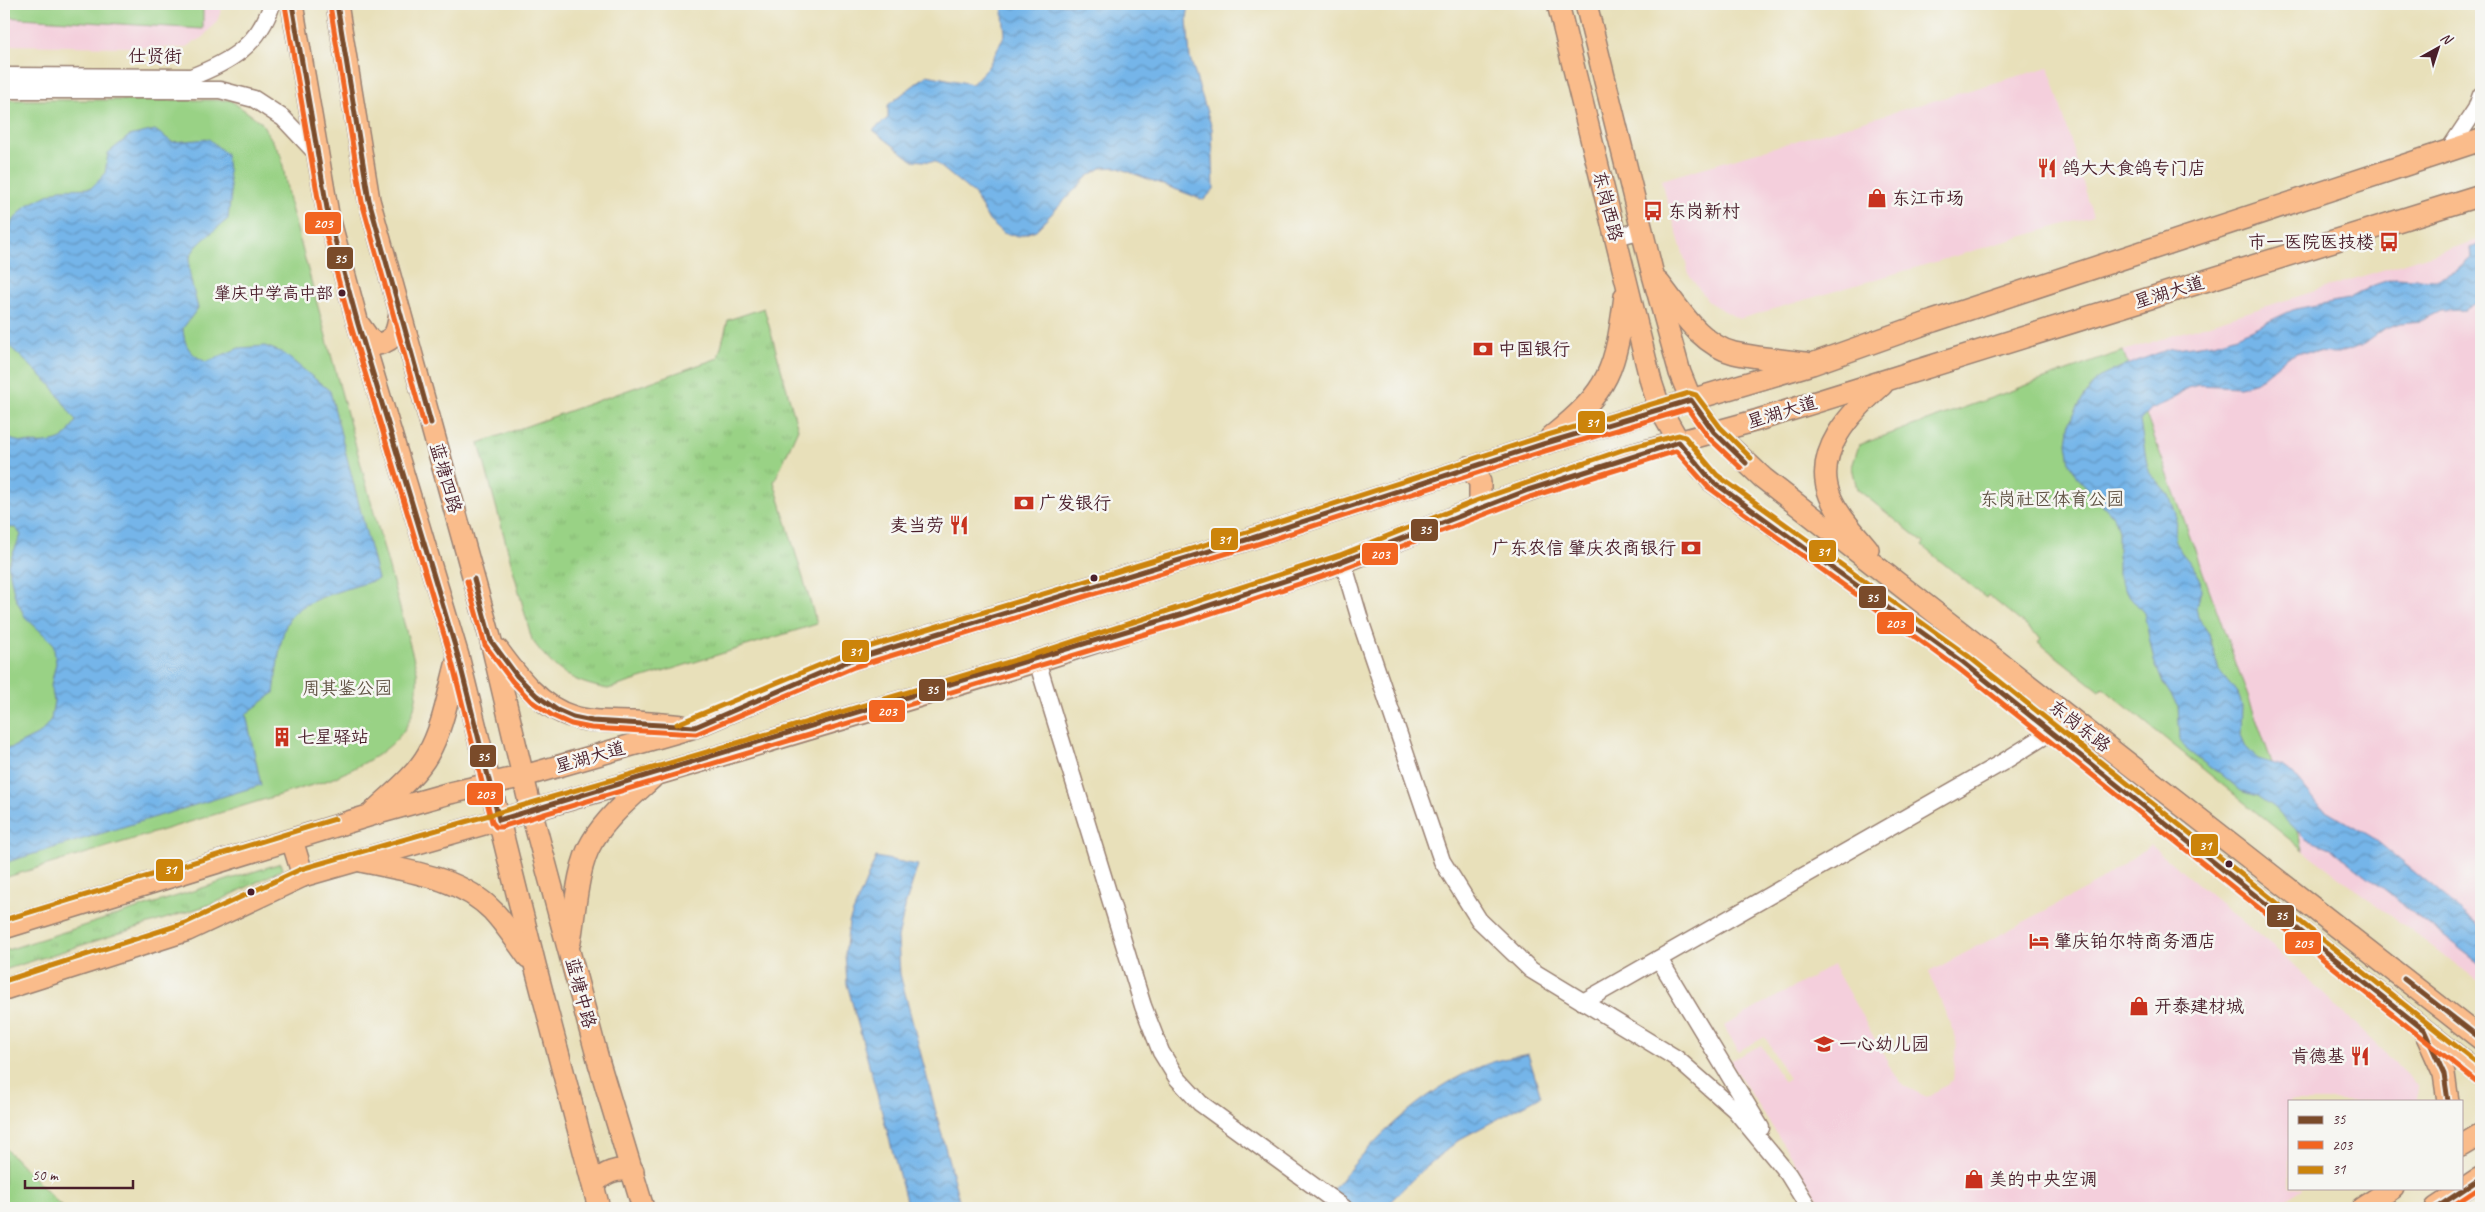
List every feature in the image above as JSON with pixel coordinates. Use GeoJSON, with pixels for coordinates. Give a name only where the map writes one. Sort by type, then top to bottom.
{"type":"FeatureCollection","features":[{"type":"Feature","properties":{"kind":"main road"},"geometry":{"type":"LineString","coordinates":[[292,4],[328,214],[358,324],[458,656],[535,966],[599,1208]]}},
{"type":"Feature","properties":{"kind":"main road","name":"蓝塘四路"},"geometry":{"type":"LineString","coordinates":[[337,4],[369,200],[492,641],[524,776]]}},
{"type":"Feature","properties":{"kind":"main road","name":"东岗西路"},"geometry":{"type":"LineString","coordinates":[[1558,4],[1645,361],[1660,409]]}},
{"type":"Feature","properties":{"kind":"main road","name":"东岗西路"},"geometry":{"type":"LineString","coordinates":[[1586,4],[1653,275],[1680,373],[1691,400]]}},
{"type":"Feature","properties":{"kind":"main road","name":"星湖大道"},"geometry":{"type":"LineString","coordinates":[[4,928],[368,816],[524,776],[695,727],[851,660],[1248,539],[1543,444],[1812,364],[1942,318],[2481,140]]}},
{"type":"Feature","properties":{"kind":"main road","name":"星湖大道"},"geometry":{"type":"LineString","coordinates":[[4,989],[188,930],[303,876],[655,775],[1037,661],[1343,562],[1480,507],[1628,456],[1889,380],[2481,195]]}},
{"type":"Feature","properties":{"kind":"main road"},"geometry":{"type":"LineString","coordinates":[[1653,275],[1693,325],[1718,346],[1732,352],[1812,364]]}},
{"type":"Feature","properties":{"kind":"main road"},"geometry":{"type":"LineString","coordinates":[[1543,444],[1586,407],[1604,383],[1618,348],[1626,282]]}},
{"type":"Feature","properties":{"kind":"main road"},"geometry":{"type":"LineString","coordinates":[[358,324],[370,340],[379,344],[390,341],[396,335],[400,312]]}},
{"type":"Feature","properties":{"kind":"main road"},"geometry":{"type":"LineString","coordinates":[[1889,380],[1860,404],[1840,430],[1828,457],[1826,484],[1841,516],[1896,582]]}},
{"type":"Feature","properties":{"kind":"main road","name":"东岗东路"},"geometry":{"type":"LineString","coordinates":[[1691,400],[1714,432],[1763,478],[2481,1039]]}},
{"type":"Feature","properties":{"kind":"main road","name":"东岗东路"},"geometry":{"type":"LineString","coordinates":[[1660,409],[1679,442],[1712,481],[1962,662],[2424,1030],[2479,1070]]}},
{"type":"Feature","properties":{"kind":"main road"},"geometry":{"type":"LineString","coordinates":[[1469,467],[1480,482],[1480,507]]}},
{"type":"Feature","properties":{"kind":"main road"},"geometry":{"type":"LineString","coordinates":[[492,641],[517,676],[536,695],[557,710],[573,717],[592,721],[695,727]]}},
{"type":"Feature","properties":{"kind":"main road"},"geometry":{"type":"LineString","coordinates":[[368,816],[404,784],[428,755],[437,734],[458,656]]}},
{"type":"Feature","properties":{"kind":"main road"},"geometry":{"type":"LineString","coordinates":[[569,948],[579,877],[591,842],[621,807],[655,775]]}},
{"type":"Feature","properties":{"kind":"main road","name":"蓝塘中路"},"geometry":{"type":"LineString","coordinates":[[524,776],[599,1063],[643,1208]]}},
{"type":"Feature","properties":{"kind":"main road"},"geometry":{"type":"LineString","coordinates":[[292,840],[303,876]]}},
{"type":"Feature","properties":{"kind":"main road"},"geometry":{"type":"LineString","coordinates":[[360,860],[427,875],[461,888],[493,911],[535,966]]}},
{"type":"Feature","properties":{"kind":"main road"},"geometry":{"type":"LineString","coordinates":[[2442,1008],[2481,1024]]}},
{"type":"Feature","properties":{"kind":"main road"},"geometry":{"type":"LineString","coordinates":[[2424,1030],[2444,1074],[2448,1100]]}},
{"type":"Feature","properties":{"kind":"main road"},"geometry":{"type":"LineString","coordinates":[[2462,1145],[2481,1134]]}},
{"type":"Feature","properties":{"kind":"main road"},"geometry":{"type":"LineString","coordinates":[[592,1184],[605,1173],[620,1169],[633,1171]]}},
{"type":"Feature","properties":{"kind":"main road"},"geometry":{"type":"LineString","coordinates":[[2436,1208],[2475,1186]]}},
{"type":"Feature","properties":{"kind":"main road"},"geometry":{"type":"LineString","coordinates":[[2362,1208],[2390,1190]]}},
{"type":"Feature","properties":{"kind":"street","name":"仕贤街"},"geometry":{"type":"LineString","coordinates":[[4,76],[191,76],[220,66],[245,48],[268,18],[272,4]]}},
{"type":"Feature","properties":{"kind":"street"},"geometry":{"type":"LineString","coordinates":[[4,90],[220,90],[254,99],[276,113],[317,154]]}},
{"type":"Feature","properties":{"kind":"street"},"geometry":{"type":"LineString","coordinates":[[2448,151],[2476,109],[2481,95]]}},
{"type":"Feature","properties":{"kind":"street"},"geometry":{"type":"LineString","coordinates":[[1616,237],[1642,230]]}},
{"type":"Feature","properties":{"kind":"street"},"geometry":{"type":"LineString","coordinates":[[1343,562],[1364,632],[1442,861],[1479,920],[1531,970],[1676,1058],[1734,1109],[1788,1174]]}},
{"type":"Feature","properties":{"kind":"street"},"geometry":{"type":"LineString","coordinates":[[1037,661],[1140,996],[1161,1052],[1177,1078],[1200,1103],[1344,1208]]}},
{"type":"Feature","properties":{"kind":"street"},"geometry":{"type":"LineString","coordinates":[[1583,1002],[2051,732],[2066,715]]}},
{"type":"Feature","properties":{"kind":"street"},"geometry":{"type":"LineString","coordinates":[[1660,959],[1809,1208]]}},
{"type":"Feature","properties":{"kind":"shaded area"},"geometry":{"type":"Polygon","coordinates":[[[4,4],[224,4],[217,21],[203,37],[184,48],[4,45],[4,4]]]}},
{"type":"Feature","properties":{"kind":"shaded area","name":"东江市场"},"geometry":{"type":"Polygon","coordinates":[[[2049,67],[2093,216],[1739,319],[1710,303],[1690,277],[1661,180],[2049,67]]]}},
{"type":"Feature","properties":{"kind":"shaded area"},"geometry":{"type":"Polygon","coordinates":[[[2481,239],[2481,983],[2304,851],[2123,351],[2481,239]]]}},
{"type":"Feature","properties":{"kind":"shaded area","name":"开泰建材城"},"geometry":{"type":"Polygon","coordinates":[[[2150,845],[2284,956],[2418,1085],[2417,1100],[2288,1100],[2288,1190],[2301,1190],[2272,1208],[1824,1208],[1730,1061],[1761,1045],[1784,1082],[1789,1079],[1765,1037],[1738,1051],[1724,1026],[1833,965],[1888,1062],[1887,1064],[1904,1086],[1927,1097],[1953,1081],[1956,1039],[1929,972],[2097,883],[2150,845]]]}},
{"type":"Feature","properties":{"kind":"green space"},"geometry":{"type":"Polygon","coordinates":[[[4,4],[203,4],[203,29],[4,17],[4,4]]]}},
{"type":"Feature","properties":{"kind":"green space","name":"周其鉴公园"},"geometry":{"type":"Polygon","coordinates":[[[4,100],[230,100],[261,122],[281,155],[289,200],[417,671],[417,694],[413,713],[395,741],[366,762],[329,780],[4,878],[4,100]]]}},
{"type":"Feature","properties":{"kind":"green space"},"geometry":{"type":"Polygon","coordinates":[[[764,308],[798,429],[774,482],[817,624],[608,689],[574,679],[548,660],[532,640],[479,443],[718,358],[728,320],[764,308]]]}},
{"type":"Feature","properties":{"kind":"green space","name":"东岗社区体育公园"},"geometry":{"type":"Polygon","coordinates":[[[2123,351],[2304,851],[2103,688],[2100,691],[2038,642],[2041,638],[1988,595],[1986,598],[1922,546],[1924,543],[1857,489],[1852,467],[1859,445],[2123,351]]]}},
{"type":"Feature","properties":{"kind":"green space"},"geometry":{"type":"Polygon","coordinates":[[[281,863],[283,869],[215,903],[4,970],[4,951],[281,863]]]}},
{"type":"Feature","properties":{"kind":"green space"},"geometry":{"type":"Polygon","coordinates":[[[4,1145],[5,1148],[63,1208],[4,1208],[4,1145]]]}},
{"type":"Feature","properties":{"kind":"water"},"geometry":{"type":"Polygon","coordinates":[[[1000,4],[1189,4],[1187,19],[1190,58],[1212,128],[1214,189],[1204,200],[1116,167],[1101,168],[1087,177],[1036,230],[1019,236],[1003,233],[989,221],[975,195],[935,162],[912,160],[873,130],[888,118],[888,105],[927,75],[972,84],[988,67],[1005,34],[1002,6],[1000,4]]]}},
{"type":"Feature","properties":{"kind":"water"},"geometry":{"type":"Polygon","coordinates":[[[155,130],[172,142],[209,139],[226,154],[231,194],[228,219],[202,241],[191,256],[189,265],[190,275],[198,308],[183,328],[186,345],[196,356],[206,362],[239,348],[265,346],[283,353],[330,391],[378,579],[307,604],[290,618],[286,625],[277,665],[274,693],[246,714],[261,785],[4,863],[4,748],[11,748],[41,733],[51,719],[54,701],[51,685],[56,663],[53,643],[25,617],[15,597],[8,565],[21,535],[16,528],[4,527],[4,436],[17,441],[51,442],[64,437],[76,421],[51,385],[4,341],[4,247],[12,222],[26,206],[60,189],[91,188],[105,174],[108,153],[129,136],[155,130]]]}},
{"type":"Feature","properties":{"kind":"water"},"geometry":{"type":"Polygon","coordinates":[[[2481,244],[2481,300],[2465,310],[2441,311],[2421,321],[2400,323],[2384,329],[2361,346],[2339,353],[2300,352],[2286,358],[2257,382],[2239,387],[2199,385],[2187,388],[2172,400],[2151,409],[2140,421],[2148,471],[2169,495],[2176,514],[2175,539],[2181,552],[2200,578],[2201,591],[2196,607],[2198,617],[2209,634],[2219,670],[2238,694],[2242,705],[2241,735],[2246,747],[2257,759],[2283,766],[2293,774],[2319,806],[2372,837],[2481,927],[2481,965],[2331,849],[2305,839],[2274,807],[2258,796],[2241,791],[2220,773],[2187,750],[2180,740],[2178,706],[2162,681],[2154,661],[2144,613],[2127,593],[2118,576],[2118,530],[2113,516],[2079,479],[2070,463],[2067,443],[2070,421],[2098,378],[2169,349],[2214,343],[2237,336],[2295,309],[2348,299],[2374,285],[2395,278],[2436,280],[2456,271],[2472,257],[2471,248],[2481,244]]]}},
{"type":"Feature","properties":{"kind":"water"},"geometry":{"type":"Polygon","coordinates":[[[876,857],[918,865],[906,903],[898,938],[900,974],[961,1208],[908,1208],[847,984],[845,954],[849,922],[876,857]]]}},
{"type":"Feature","properties":{"kind":"water"},"geometry":{"type":"Polygon","coordinates":[[[1528,1054],[1541,1096],[1460,1139],[1422,1170],[1384,1208],[1319,1208],[1354,1165],[1393,1124],[1438,1089],[1462,1075],[1492,1062],[1528,1054]]]}},
{"type":"Feature","properties":{"kind":"transit line","name":"35"},"geometry":{"type":"LineString","coordinates":[[292,4],[328,214],[358,324],[458,656],[499,820],[1183,614],[1330,566],[1528,490],[1679,442],[1712,481],[1963,662],[2424,1030],[2444,1074],[2448,1100]]}},
{"type":"Feature","properties":{"kind":"transit line","name":"35"},"geometry":{"type":"LineString","coordinates":[[337,4],[369,200],[431,423]]}},
{"type":"Feature","properties":{"kind":"transit line","name":"203"},"geometry":{"type":"LineString","coordinates":[[285,5],[321,216],[351,326],[451,658],[492,822],[496,827],[1185,622],[1332,573],[1530,497],[1676,451],[1708,487],[1958,668],[2476,1081]]}},
{"type":"Feature","properties":{"kind":"transit line","name":"203"},"geometry":{"type":"LineString","coordinates":[[330,5],[362,202],[424,425]]}},
{"type":"Feature","properties":{"kind":"transit line","name":"31"},"geometry":{"type":"LineString","coordinates":[[677,724],[849,653],[1247,532],[1541,437],[1689,393],[1696,395],[1720,427],[1751,458]]}},
{"type":"Feature","properties":{"kind":"transit line","name":"35"},"geometry":{"type":"LineString","coordinates":[[474,579],[491,641],[517,676],[536,695],[557,710],[573,717],[592,721],[695,727],[851,660],[1249,539],[1543,444],[1691,400],[1714,432],[1746,463]]}},
{"type":"Feature","properties":{"kind":"transit line","name":"203"},"geometry":{"type":"LineString","coordinates":[[467,581],[485,645],[512,681],[531,701],[553,716],[571,724],[591,728],[696,734],[854,667],[1251,546],[1545,451],[1688,409],[1708,437],[1741,468]]}},
{"type":"Feature","properties":{"kind":"transit line","name":"31"},"geometry":{"type":"LineString","coordinates":[[4,981],[185,923],[301,869],[653,768],[1035,654],[1340,555],[1478,500],[1625,449],[1679,435],[1685,437],[1717,475],[1968,656],[2481,1066]]}},
{"type":"Feature","properties":{"kind":"transit line","name":"31"},"geometry":{"type":"LineString","coordinates":[[4,920],[335,819]]}},
{"type":"Feature","properties":{"kind":"transit line","name":"35"},"geometry":{"type":"LineString","coordinates":[[2404,979],[2481,1039]]}},
{"type":"Feature","properties":{"kind":"transit line","name":"35"},"geometry":{"type":"LineString","coordinates":[[2436,1208],[2481,1178]]}},
{"type":"Feature","properties":{"kind":"transit line","name":"203"},"geometry":{"type":"LineString","coordinates":[[2449,1208],[2481,1187]]}},
{"type":"Feature","properties":{"kind":"place","name":"鸽大大食鸽专门店"},"geometry":{"type":"Point","coordinates":[2047,168]}},
{"type":"Feature","properties":{"kind":"place","name":"东江市场"},"geometry":{"type":"Point","coordinates":[1877,198]}},
{"type":"Feature","properties":{"kind":"place","name":"东岗新村"},"geometry":{"type":"Point","coordinates":[1653,211]}},
{"type":"Feature","properties":{"kind":"place","name":"市一医院医技楼"},"geometry":{"type":"Point","coordinates":[2389,242]}},
{"type":"Feature","properties":{"kind":"place","name":"肇庆中学高中部"},"geometry":{"type":"Point","coordinates":[342,293]}},
{"type":"Feature","properties":{"kind":"place","name":"中国银行"},"geometry":{"type":"Point","coordinates":[1483,349]}},
{"type":"Feature","properties":{"kind":"place","name":"广发银行"},"geometry":{"type":"Point","coordinates":[1024,503]}},
{"type":"Feature","properties":{"kind":"place","name":"麦当劳"},"geometry":{"type":"Point","coordinates":[959,525]}},
{"type":"Feature","properties":{"kind":"place","name":"广东农信 肇庆农商银行"},"geometry":{"type":"Point","coordinates":[1691,548]}},
{"type":"Feature","properties":{"kind":"place","name":"七星驿站"},"geometry":{"type":"Point","coordinates":[282,737]}},
{"type":"Feature","properties":{"kind":"place","name":"肇庆铂尔特商务酒店"},"geometry":{"type":"Point","coordinates":[2039,941]}},
{"type":"Feature","properties":{"kind":"place","name":"开泰建材城"},"geometry":{"type":"Point","coordinates":[2139,1006]}},
{"type":"Feature","properties":{"kind":"place","name":"一心幼儿园"},"geometry":{"type":"Point","coordinates":[1824,1044]}},
{"type":"Feature","properties":{"kind":"place","name":"肯德基"},"geometry":{"type":"Point","coordinates":[2360,1056]}},
{"type":"Feature","properties":{"kind":"place","name":"美的中央空调"},"geometry":{"type":"Point","coordinates":[1974,1179]}}]}
